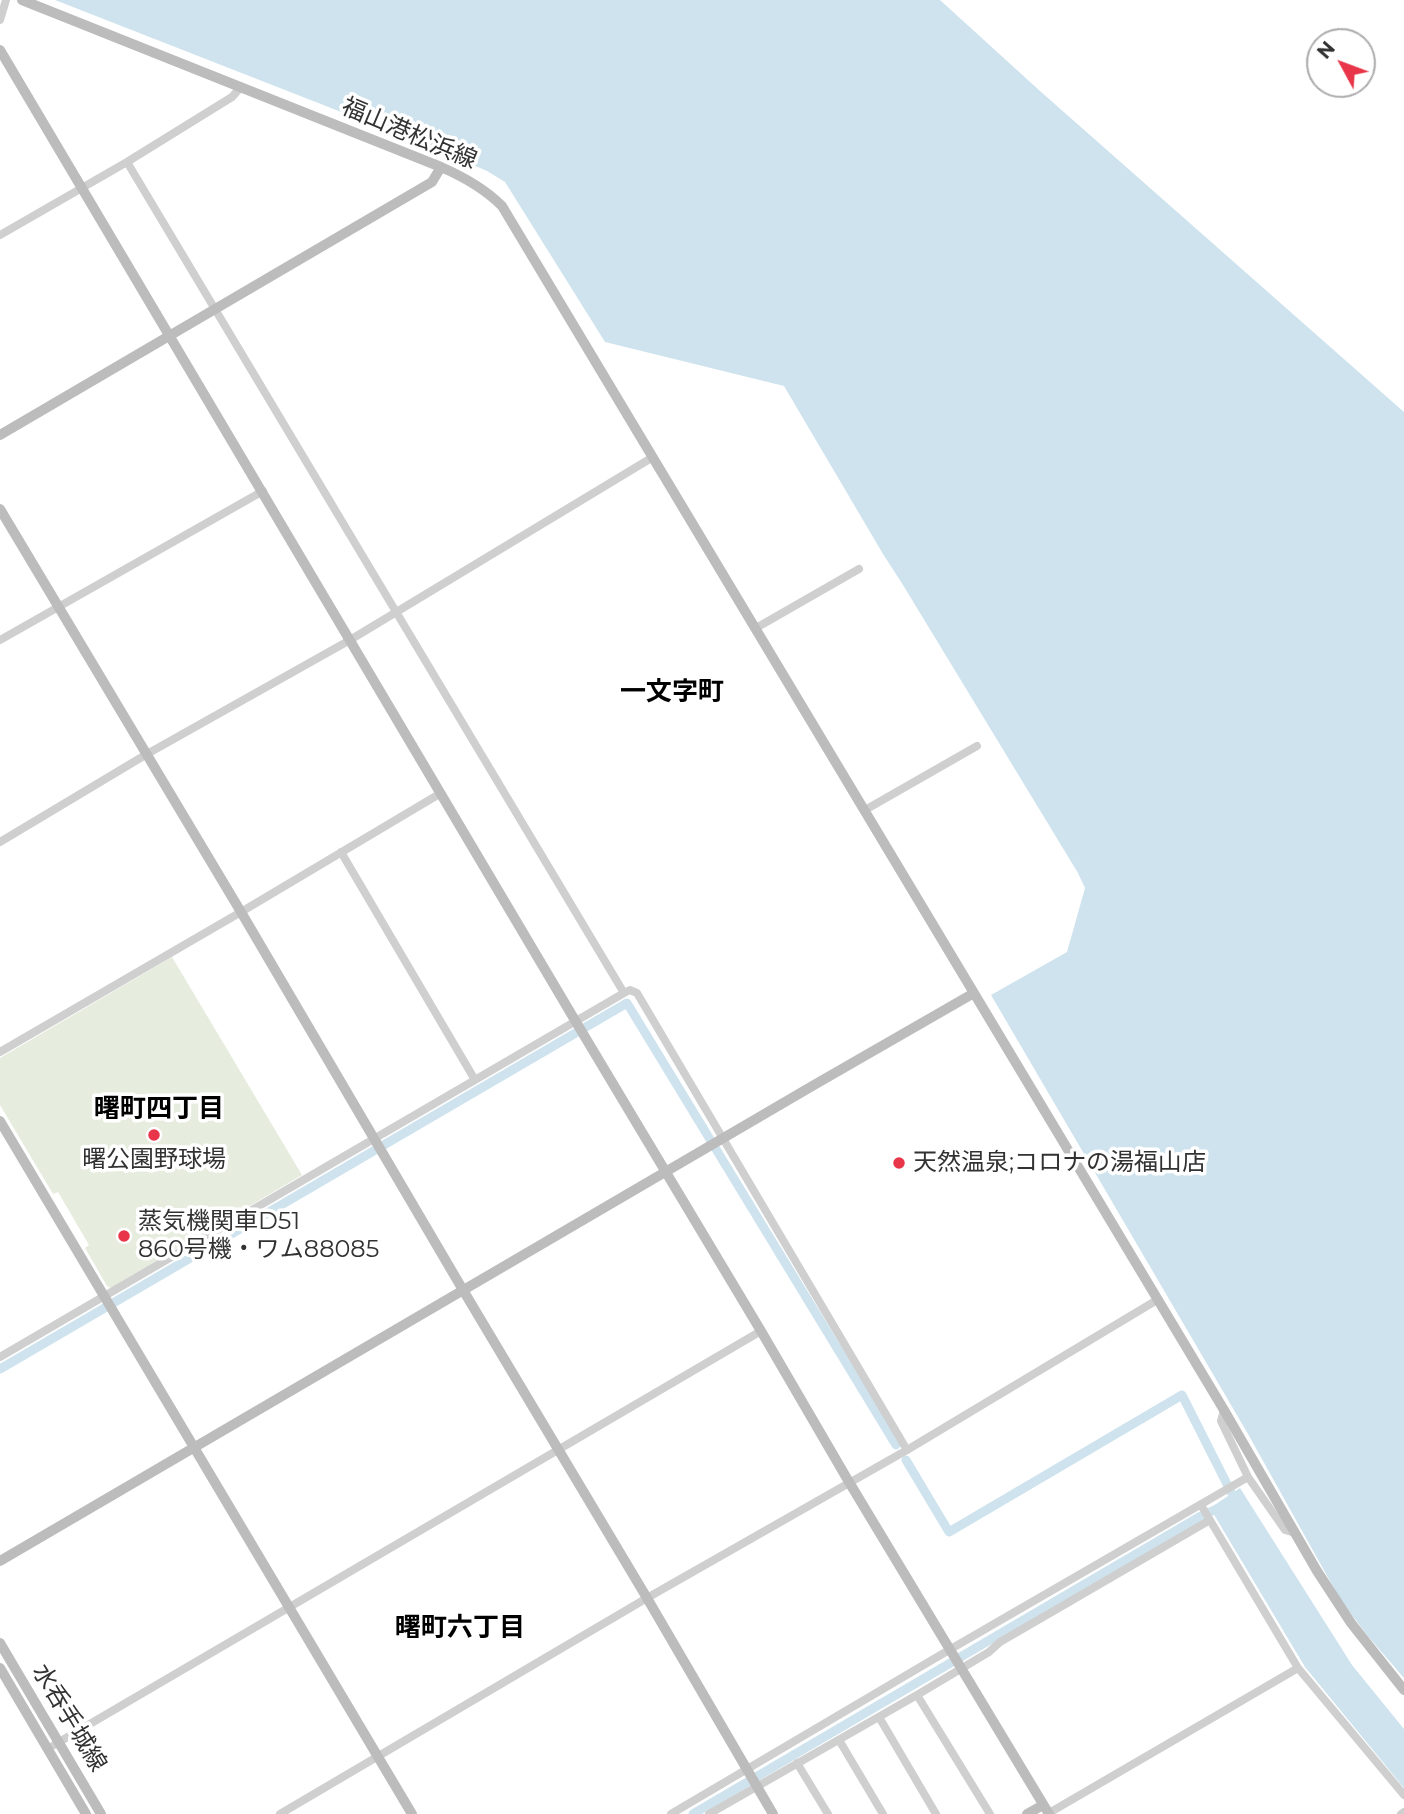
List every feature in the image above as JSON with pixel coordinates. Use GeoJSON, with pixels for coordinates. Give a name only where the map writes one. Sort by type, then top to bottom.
{"type":"FeatureCollection","features":[{"type":"Feature","properties":{"kind":"street"},"geometry":{"type":"LineString","coordinates":[[0,20],[6,0]]}},
{"type":"Feature","properties":{"kind":"street","name":"福山港松浜線"},"geometry":{"type":"LineString","coordinates":[[22,0],[441,167],[468,179],[502,206],[1224,1410],[1295,1533],[1350,1623],[1404,1690]]}},
{"type":"Feature","properties":{"kind":"street"},"geometry":{"type":"LineString","coordinates":[[0,50],[579,1028],[1047,1811]]}},
{"type":"Feature","properties":{"kind":"street"},"geometry":{"type":"LineString","coordinates":[[0,235],[127,162],[232,97],[240,88]]}},
{"type":"Feature","properties":{"kind":"street"},"geometry":{"type":"LineString","coordinates":[[127,162],[624,993]]}},
{"type":"Feature","properties":{"kind":"street"},"geometry":{"type":"LineString","coordinates":[[0,435],[432,182],[441,167]]}},
{"type":"Feature","properties":{"kind":"street"},"geometry":{"type":"LineString","coordinates":[[0,842],[147,754],[397,613],[653,457]]}},
{"type":"Feature","properties":{"kind":"street"},"geometry":{"type":"LineString","coordinates":[[0,640],[263,491]]}},
{"type":"Feature","properties":{"kind":"street"},"geometry":{"type":"LineString","coordinates":[[0,509],[648,1598],[773,1814]]}},
{"type":"Feature","properties":{"kind":"street"},"geometry":{"type":"LineString","coordinates":[[756,628],[859,569]]}},
{"type":"Feature","properties":{"kind":"street"},"geometry":{"type":"LineString","coordinates":[[865,810],[977,746]]}},
{"type":"Feature","properties":{"kind":"street"},"geometry":{"type":"LineString","coordinates":[[0,1052],[441,793]]}},
{"type":"Feature","properties":{"kind":"street"},"geometry":{"type":"LineString","coordinates":[[341,852],[475,1080]]}},
{"type":"Feature","properties":{"kind":"street"},"geometry":{"type":"LineString","coordinates":[[0,1357],[377,1145],[475,1080],[579,1028],[630,990],[637,993],[721,1140],[907,1450]]}},
{"type":"Feature","properties":{"kind":"street"},"geometry":{"type":"LineString","coordinates":[[0,1561],[974,993]]}},
{"type":"Feature","properties":{"kind":"street"},"geometry":{"type":"LineString","coordinates":[[0,1121],[412,1814]]}},
{"type":"Feature","properties":{"kind":"street"},"geometry":{"type":"LineString","coordinates":[[280,1814],[907,1450],[1157,1300]]}},
{"type":"Feature","properties":{"kind":"street"},"geometry":{"type":"LineString","coordinates":[[48,1749],[761,1331]]}},
{"type":"Feature","properties":{"kind":"street"},"geometry":{"type":"LineString","coordinates":[[1224,1410],[1220,1421],[1248,1477],[1285,1530],[1295,1533]]}},
{"type":"Feature","properties":{"kind":"street"},"geometry":{"type":"LineString","coordinates":[[709,1814],[752,1778],[955,1659],[1248,1477]]}},
{"type":"Feature","properties":{"kind":"street"},"geometry":{"type":"LineString","coordinates":[[1202,1507],[1298,1668],[1404,1796]]}},
{"type":"Feature","properties":{"kind":"street"},"geometry":{"type":"LineString","coordinates":[[671,1814],[752,1778],[797,1763],[839,1740],[917,1695],[955,1659],[1045,1615],[1209,1519]]}},
{"type":"Feature","properties":{"kind":"street","name":"水呑手城線"},"geometry":{"type":"LineString","coordinates":[[0,1643],[102,1814]]}},
{"type":"Feature","properties":{"kind":"street","name":"水呑手城線"},"geometry":{"type":"LineString","coordinates":[[0,1668],[86,1814]]}},
{"type":"Feature","properties":{"kind":"street"},"geometry":{"type":"LineString","coordinates":[[1027,1814],[1047,1811],[1298,1668]]}},
{"type":"Feature","properties":{"kind":"street"},"geometry":{"type":"LineString","coordinates":[[917,1695],[990,1814]]}},
{"type":"Feature","properties":{"kind":"street"},"geometry":{"type":"LineString","coordinates":[[879,1717],[936,1814]]}},
{"type":"Feature","properties":{"kind":"street"},"geometry":{"type":"LineString","coordinates":[[839,1740],[883,1814]]}},
{"type":"Feature","properties":{"kind":"street"},"geometry":{"type":"LineString","coordinates":[[797,1763],[828,1814]]}},
{"type":"Feature","properties":{"kind":"shaded area"},"geometry":{"type":"Polygon","coordinates":[[[172,957],[302,1175],[111,1288],[107,1286],[85,1248],[89,1245],[58,1192],[53,1194],[0,1105],[0,1058],[172,957]]]}},
{"type":"Feature","properties":{"kind":"water"},"geometry":{"type":"Polygon","coordinates":[[[55,0],[940,0],[1404,412],[1404,1678],[1340,1599],[1248,1434],[991,995],[1067,952],[1085,888],[784,386],[605,342],[505,182],[487,171],[55,0]]]}},
{"type":"Feature","properties":{"kind":"water"},"geometry":{"type":"Polygon","coordinates":[[[1240,1488],[1352,1665],[1404,1729],[1404,1788],[1305,1667],[1210,1508],[1240,1488]]]}},
{"type":"Feature","properties":{"kind":"waterway"},"geometry":{"type":"LineString","coordinates":[[0,1369],[627,1003],[896,1445]]}},
{"type":"Feature","properties":{"kind":"waterway"},"geometry":{"type":"LineString","coordinates":[[906,1460],[949,1532],[1182,1395],[1231,1492]]}},
{"type":"Feature","properties":{"kind":"waterway"},"geometry":{"type":"LineString","coordinates":[[693,1814],[1201,1516],[1221,1507]]}},
{"type":"Feature","properties":{"kind":"place","name":"曙公園野球場"},"geometry":{"type":"Point","coordinates":[154,1135]}},
{"type":"Feature","properties":{"kind":"place","name":"天然温泉;コロナの湯福山店"},"geometry":{"type":"Point","coordinates":[899,1163]}},
{"type":"Feature","properties":{"kind":"place","name":"蒸気機関車D51 860号機・ワム88085"},"geometry":{"type":"Point","coordinates":[124,1236]}},
{"type":"Feature","properties":{"kind":"district","name":"一文字町"},"geometry":{"type":"Point","coordinates":[672,692]}},
{"type":"Feature","properties":{"kind":"district","name":"曙町四丁目"},"geometry":{"type":"Point","coordinates":[159,1109]}},
{"type":"Feature","properties":{"kind":"district","name":"曙町六丁目"},"geometry":{"type":"Point","coordinates":[460,1628]}}]}
